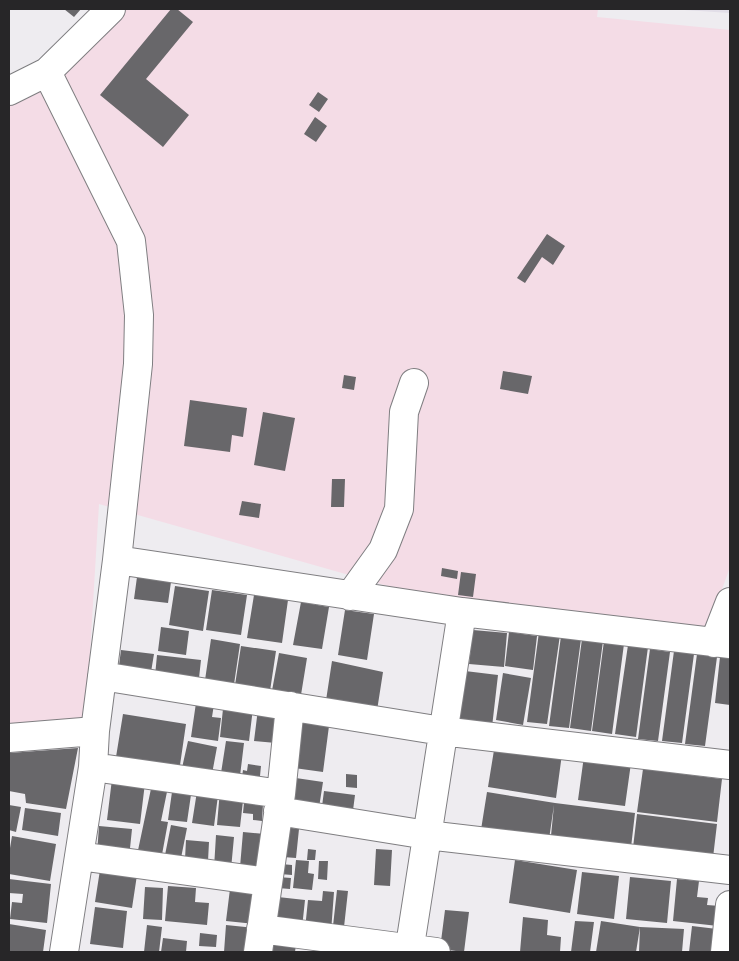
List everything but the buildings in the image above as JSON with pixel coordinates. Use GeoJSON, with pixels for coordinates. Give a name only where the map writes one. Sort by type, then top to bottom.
{"type":"FeatureCollection","features":[{"type":"Feature","properties":{"kind":"street"},"geometry":{"type":"LineString","coordinates":[[9,92],[47,72],[110,9]]}},
{"type":"Feature","properties":{"kind":"street"},"geometry":{"type":"LineString","coordinates":[[47,72],[130,241],[139,315],[138,364],[117,560],[95,731],[93,767],[64,952]]}},
{"type":"Feature","properties":{"kind":"street"},"geometry":{"type":"LineString","coordinates":[[350,596],[383,550],[399,509],[404,412],[414,384]]}},
{"type":"Feature","properties":{"kind":"street"},"geometry":{"type":"LineString","coordinates":[[117,560],[462,612],[722,643],[730,602]]}},
{"type":"Feature","properties":{"kind":"street"},"geometry":{"type":"LineString","coordinates":[[290,706],[279,802],[259,941],[418,951],[427,836],[462,612]]}},
{"type":"Feature","properties":{"kind":"street"},"geometry":{"type":"LineString","coordinates":[[102,676],[442,731],[730,764]]}},
{"type":"Feature","properties":{"kind":"street"},"geometry":{"type":"LineString","coordinates":[[9,738],[95,731]]}},
{"type":"Feature","properties":{"kind":"street"},"geometry":{"type":"LineString","coordinates":[[93,767],[279,802],[427,836],[730,870]]}},
{"type":"Feature","properties":{"kind":"street"},"geometry":{"type":"LineString","coordinates":[[79,856],[268,882]]}},
{"type":"Feature","properties":{"kind":"street"},"geometry":{"type":"LineString","coordinates":[[725,952],[730,905]]}},
{"type":"Feature","properties":{"kind":"shaded area"},"geometry":{"type":"Polygon","coordinates":[[[119,9],[598,9],[597,17],[730,30],[730,567],[707,631],[437,600],[99,504],[86,720],[9,734],[9,99],[119,9]]]}},
{"type":"Feature","properties":{"kind":"shaded area"},"geometry":{"type":"Polygon","coordinates":[[[669,9],[730,9],[730,13],[669,9]]]}}]}
